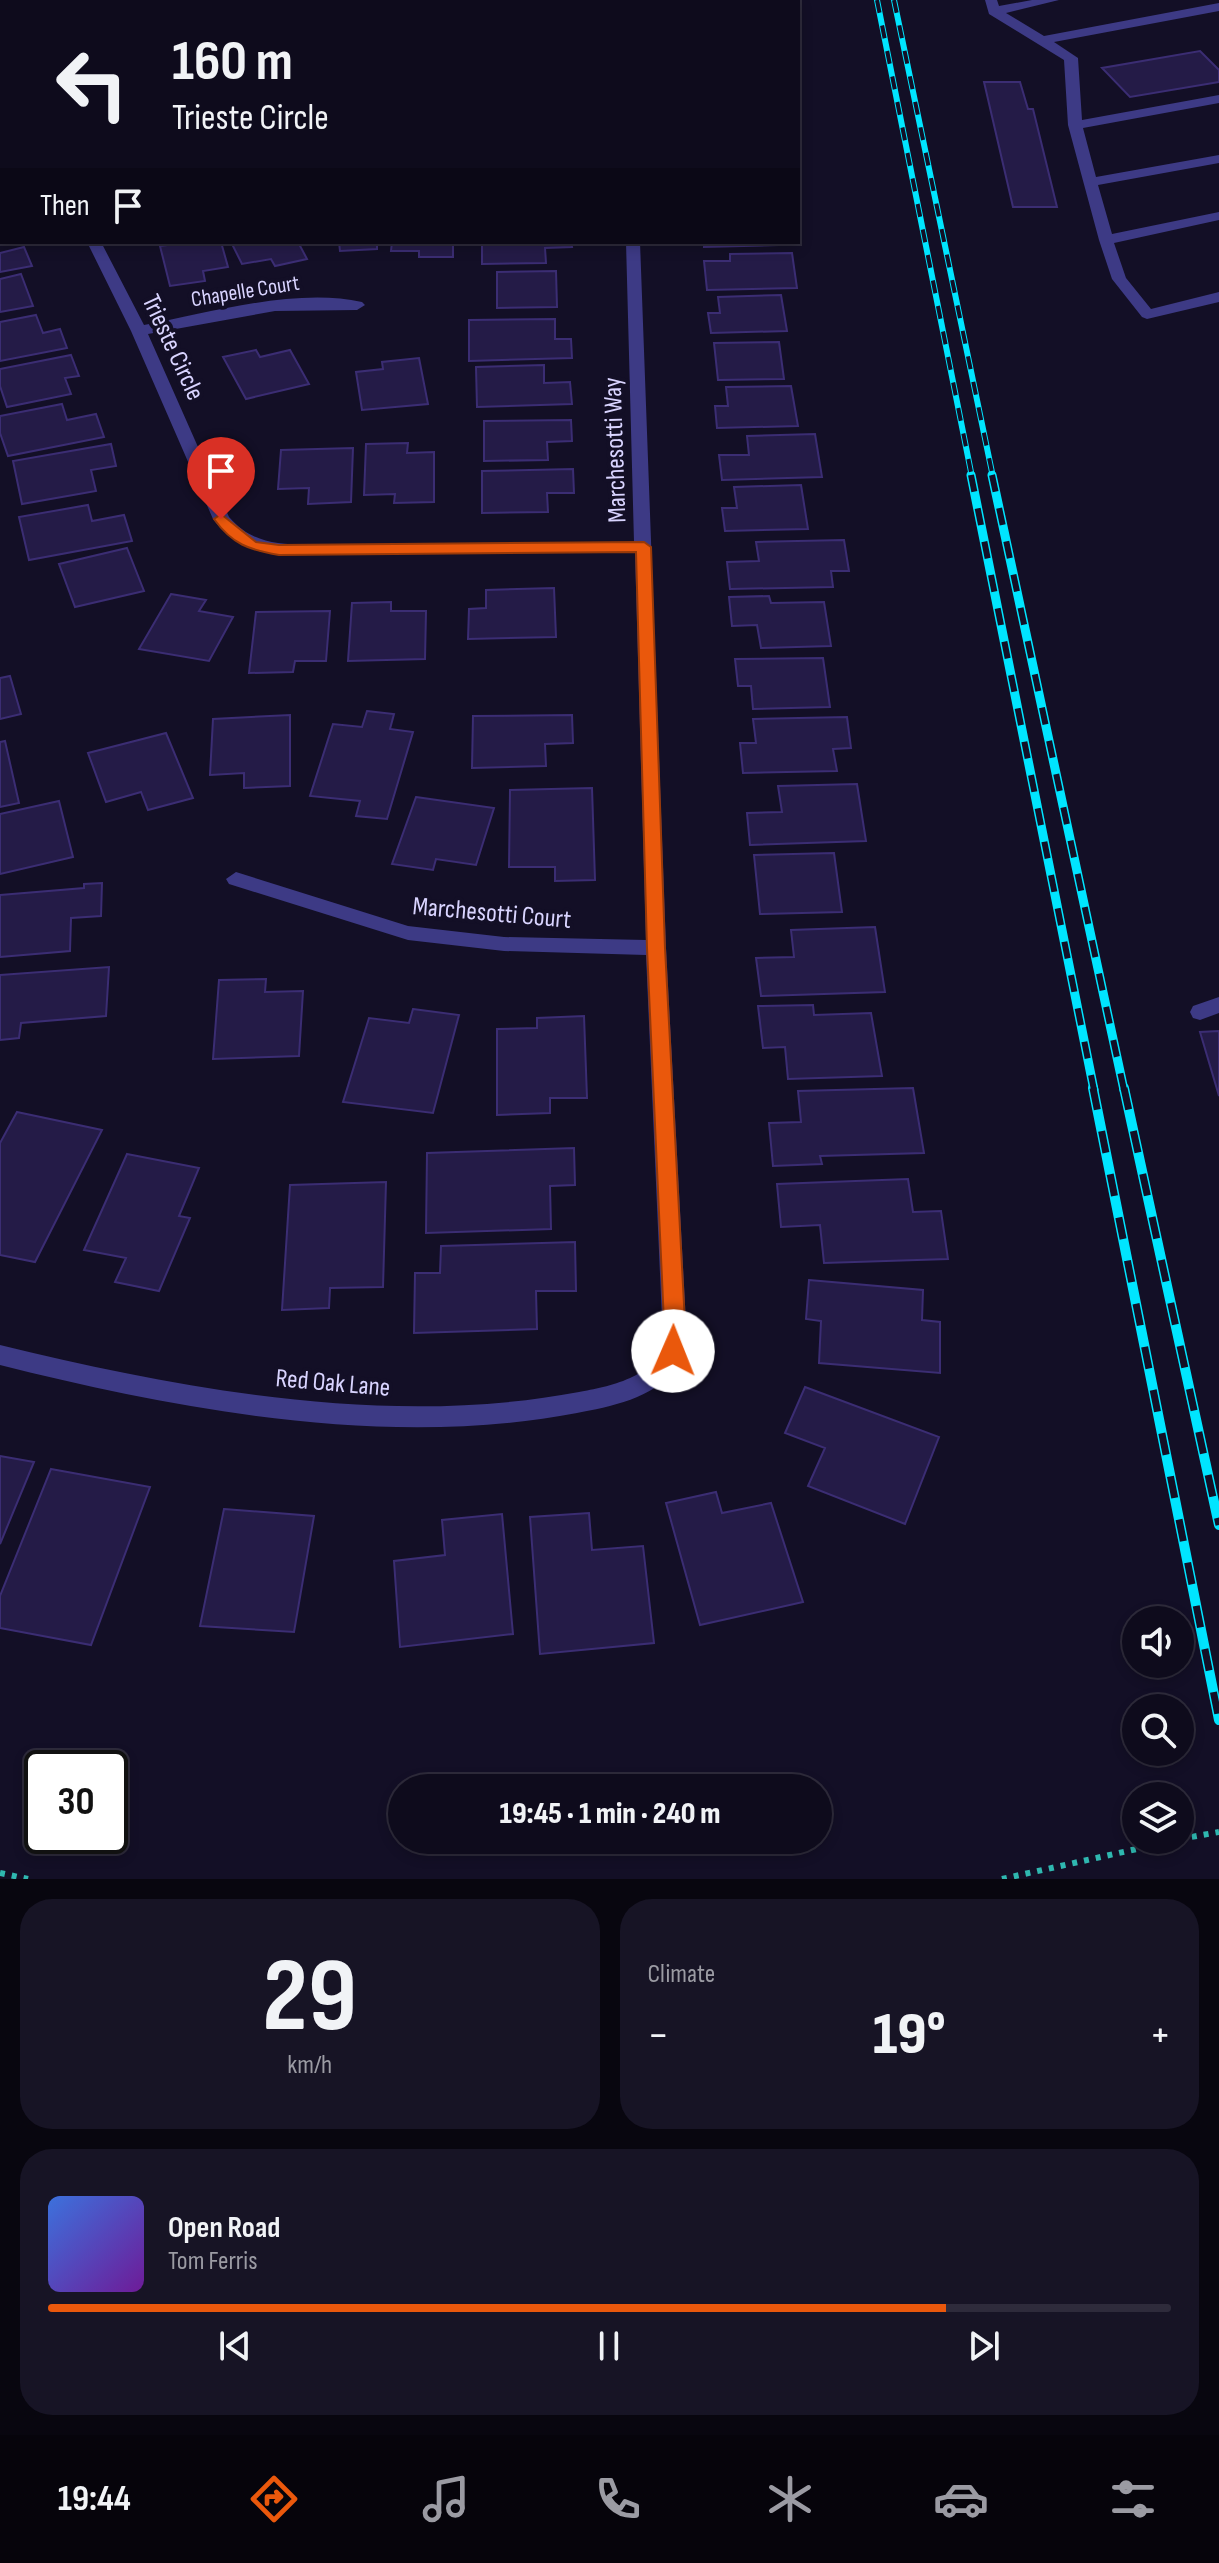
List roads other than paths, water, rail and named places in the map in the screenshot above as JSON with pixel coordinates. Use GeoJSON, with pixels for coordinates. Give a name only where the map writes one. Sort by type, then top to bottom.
{"type":"FeatureCollection","features":[{"type":"Feature","properties":{"kind":"street"},"geometry":{"type":"LineString","coordinates":[[992,5],[1053,0]]}},
{"type":"Feature","properties":{"kind":"street"},"geometry":{"type":"LineString","coordinates":[[992,5],[1071,58],[1075,125],[1119,279],[1147,314],[1219,297]]}},
{"type":"Feature","properties":{"kind":"street"},"geometry":{"type":"LineString","coordinates":[[1042,40],[1219,7]]}},
{"type":"Feature","properties":{"kind":"street"},"geometry":{"type":"LineString","coordinates":[[1075,125],[1219,99]]}},
{"type":"Feature","properties":{"kind":"street"},"geometry":{"type":"LineString","coordinates":[[1090,182],[1219,159]]}},
{"type":"Feature","properties":{"kind":"street"},"geometry":{"type":"LineString","coordinates":[[1106,240],[1219,216]]}},
{"type":"Feature","properties":{"kind":"street","name":"Trieste Circle"},"geometry":{"type":"LineString","coordinates":[[95,244],[139,331],[221,519],[234,534],[252,546],[306,550],[644,547]]}},
{"type":"Feature","properties":{"kind":"street","name":"Marchesotti Way"},"geometry":{"type":"LineString","coordinates":[[633,244],[656,948],[675,1323],[673,1351],[659,1372]]}},
{"type":"Feature","properties":{"kind":"street","name":"Chapelle Court"},"geometry":{"type":"LineString","coordinates":[[139,331],[273,305],[317,301],[357,305]]}},
{"type":"Feature","properties":{"kind":"street","name":"Marchesotti Court"},"geometry":{"type":"LineString","coordinates":[[236,879],[408,933],[504,944],[656,948]]}},
{"type":"Feature","properties":{"kind":"street","name":"Red Oak Lane"},"geometry":{"type":"LineString","coordinates":[[0,1355],[165,1389],[303,1410],[421,1417],[491,1416],[573,1404],[623,1392],[659,1372]]}},
{"type":"Feature","properties":{"kind":"railway"},"geometry":{"type":"LineString","coordinates":[[877,0],[972,477]]}},
{"type":"Feature","properties":{"kind":"railway"},"geometry":{"type":"LineString","coordinates":[[894,0],[993,477]]}},
{"type":"Feature","properties":{"kind":"railway"},"geometry":{"type":"LineString","coordinates":[[971,475],[1094,1090]]}},
{"type":"Feature","properties":{"kind":"railway"},"geometry":{"type":"LineString","coordinates":[[992,475],[1124,1090]]}},
{"type":"Feature","properties":{"kind":"railway"},"geometry":{"type":"LineString","coordinates":[[1093,1088],[1219,1720]]}},
{"type":"Feature","properties":{"kind":"railway"},"geometry":{"type":"LineString","coordinates":[[1124,1088],[1219,1525]]}}]}
